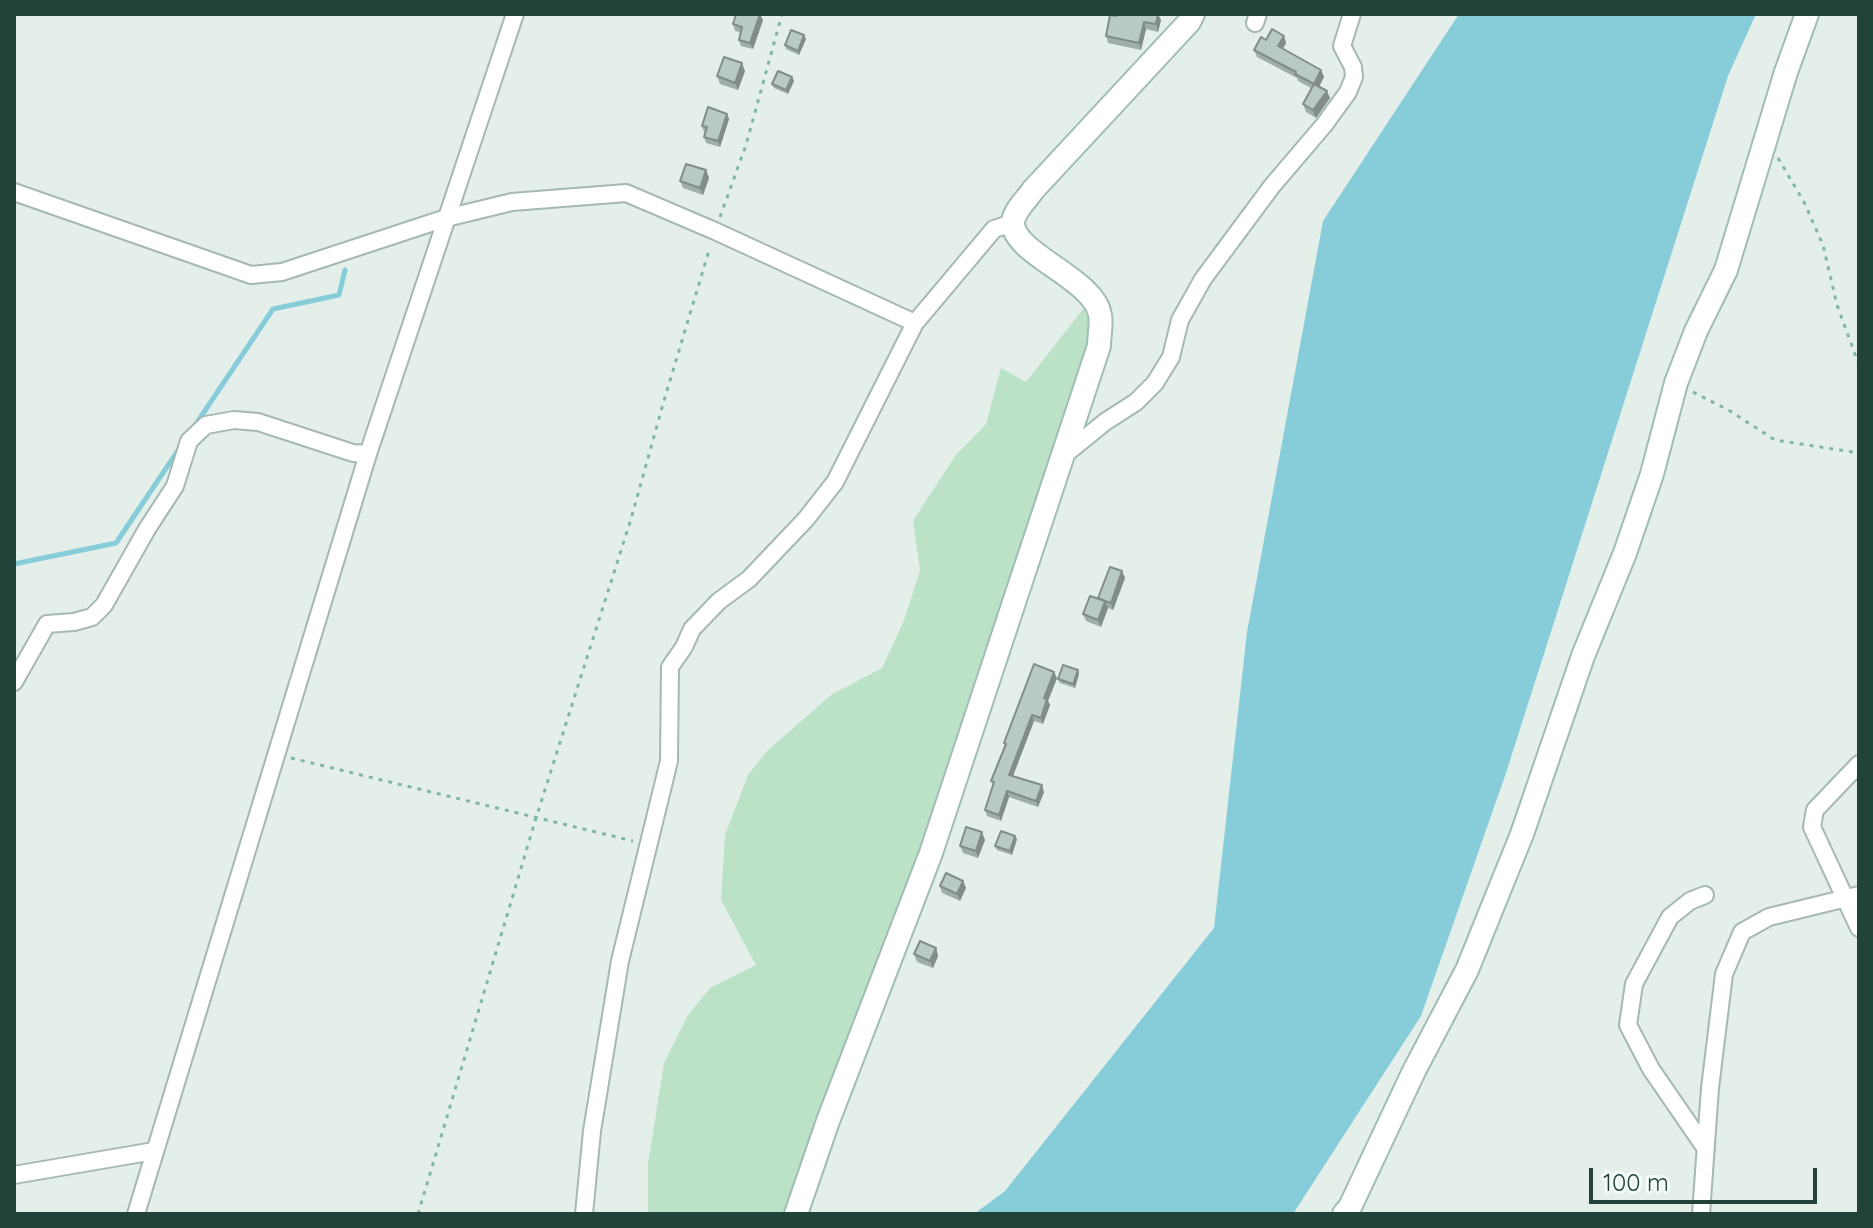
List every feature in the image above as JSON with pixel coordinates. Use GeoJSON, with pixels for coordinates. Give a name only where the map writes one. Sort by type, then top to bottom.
{"type":"FeatureCollection","features":[{"type":"Feature","properties":{"kind":"main road"},"geometry":{"type":"LineString","coordinates":[[796,1214],[828,1121],[931,853],[1099,346],[1100,313],[1090,294],[1026,245],[1016,234],[1013,223],[1033,190],[1189,22],[1193,14]]}},
{"type":"Feature","properties":{"kind":"main road"},"geometry":{"type":"LineString","coordinates":[[1344,1214],[1467,970],[1517,848],[1583,656],[1625,553],[1676,383],[1696,331],[1726,270],[1786,72],[1807,14]]}},
{"type":"Feature","properties":{"kind":"street"},"geometry":{"type":"LineString","coordinates":[[136,1214],[368,454],[515,14]]}},
{"type":"Feature","properties":{"kind":"street"},"geometry":{"type":"LineString","coordinates":[[1063,456],[1136,402],[1155,383],[1171,357],[1180,320],[1203,279],[1272,186],[1348,92],[1354,77],[1353,67],[1342,46],[1352,14]]}},
{"type":"Feature","properties":{"kind":"street"},"geometry":{"type":"LineString","coordinates":[[14,192],[251,275],[282,272],[446,218],[512,202],[626,193],[915,323]]}},
{"type":"Feature","properties":{"kind":"street"},"geometry":{"type":"LineString","coordinates":[[584,1214],[592,1131],[620,961],[669,761],[670,667],[692,629],[719,601],[749,579],[806,519],[835,482],[915,323],[994,229],[1013,223]]}},
{"type":"Feature","properties":{"kind":"street"},"geometry":{"type":"LineString","coordinates":[[14,682],[47,624],[92,617],[104,605],[175,486],[189,441],[206,425],[234,420],[258,422],[353,453],[368,454]]}},
{"type":"Feature","properties":{"kind":"street"},"geometry":{"type":"LineString","coordinates":[[1859,764],[1815,810],[1812,827],[1852,897],[1859,928]]}},
{"type":"Feature","properties":{"kind":"street"},"geometry":{"type":"LineString","coordinates":[[1705,895],[1690,901],[1670,917],[1634,984],[1628,1025],[1651,1069],[1706,1149]]}},
{"type":"Feature","properties":{"kind":"street"},"geometry":{"type":"LineString","coordinates":[[1701,1214],[1710,1088],[1724,974],[1742,932],[1769,917],[1852,897]]}},
{"type":"Feature","properties":{"kind":"street"},"geometry":{"type":"LineString","coordinates":[[14,1175],[154,1151]]}},
{"type":"Feature","properties":{"kind":"path"},"geometry":{"type":"LineString","coordinates":[[418,1214],[536,818],[631,519],[715,231],[746,145],[782,14]]}},
{"type":"Feature","properties":{"kind":"path"},"geometry":{"type":"LineString","coordinates":[[1766,138],[1804,202],[1823,245],[1837,305],[1859,365]]}},
{"type":"Feature","properties":{"kind":"path"},"geometry":{"type":"LineString","coordinates":[[1676,383],[1730,411],[1775,440],[1859,453]]}},
{"type":"Feature","properties":{"kind":"path"},"geometry":{"type":"LineString","coordinates":[[276,754],[648,845]]}},
{"type":"Feature","properties":{"kind":"green space"},"geometry":{"type":"Polygon","coordinates":[[[1084,308],[1092,332],[990,656],[788,1214],[646,1214],[648,1164],[664,1063],[688,1015],[710,988],[756,965],[721,900],[725,835],[748,775],[767,751],[831,695],[882,668],[903,623],[920,571],[913,521],[955,456],[986,424],[1001,368],[1026,382],[1084,308]]]}},
{"type":"Feature","properties":{"kind":"water"},"geometry":{"type":"Polygon","coordinates":[[[1459,14],[1756,14],[1728,76],[1506,773],[1421,1016],[1293,1214],[974,1214],[1005,1191],[1214,928],[1247,632],[1323,221],[1459,14]]]}},
{"type":"Feature","properties":{"kind":"building"},"geometry":{"type":"Polygon","coordinates":[[[736,14],[760,14],[750,43],[739,40],[742,27],[733,24],[736,14]]]}},
{"type":"Feature","properties":{"kind":"building"},"geometry":{"type":"Polygon","coordinates":[[[1158,14],[1156,24],[1144,22],[1139,43],[1106,36],[1110,15],[1158,14]]]}},
{"type":"Feature","properties":{"kind":"building"},"geometry":{"type":"Polygon","coordinates":[[[1272,29],[1284,36],[1278,46],[1321,70],[1314,84],[1254,50],[1261,37],[1266,40],[1272,29]]]}},
{"type":"Feature","properties":{"kind":"building"},"geometry":{"type":"Polygon","coordinates":[[[791,30],[804,35],[798,51],[785,45],[791,30]]]}},
{"type":"Feature","properties":{"kind":"building"},"geometry":{"type":"Polygon","coordinates":[[[724,57],[742,63],[735,83],[717,76],[724,57]]]}},
{"type":"Feature","properties":{"kind":"building"},"geometry":{"type":"Polygon","coordinates":[[[778,71],[792,77],[786,90],[772,84],[778,71]]]}},
{"type":"Feature","properties":{"kind":"building"},"geometry":{"type":"Polygon","coordinates":[[[1314,84],[1327,91],[1313,110],[1303,104],[1314,84]]]}},
{"type":"Feature","properties":{"kind":"building"},"geometry":{"type":"Polygon","coordinates":[[[708,107],[727,114],[718,141],[704,137],[707,127],[702,126],[708,107]]]}},
{"type":"Feature","properties":{"kind":"building"},"geometry":{"type":"Polygon","coordinates":[[[686,164],[706,170],[700,188],[680,181],[686,164]]]}},
{"type":"Feature","properties":{"kind":"building"},"geometry":{"type":"Polygon","coordinates":[[[1110,567],[1122,571],[1111,603],[1098,598],[1110,567]]]}},
{"type":"Feature","properties":{"kind":"building"},"geometry":{"type":"Polygon","coordinates":[[[1090,596],[1105,601],[1098,620],[1083,614],[1090,596]]]}},
{"type":"Feature","properties":{"kind":"building"},"geometry":{"type":"Polygon","coordinates":[[[1034,664],[1054,672],[1044,698],[1047,699],[1041,718],[1032,715],[1009,775],[1042,785],[1036,801],[1007,791],[999,815],[985,810],[994,782],[991,781],[1034,664]]]}},
{"type":"Feature","properties":{"kind":"building"},"geometry":{"type":"Polygon","coordinates":[[[1063,665],[1078,670],[1073,684],[1058,679],[1063,665]]]}},
{"type":"Feature","properties":{"kind":"building"},"geometry":{"type":"Polygon","coordinates":[[[966,827],[982,832],[976,851],[960,846],[966,827]]]}},
{"type":"Feature","properties":{"kind":"building"},"geometry":{"type":"Polygon","coordinates":[[[1001,831],[1015,836],[1010,851],[995,846],[1001,831]]]}},
{"type":"Feature","properties":{"kind":"building"},"geometry":{"type":"Polygon","coordinates":[[[946,873],[963,881],[957,894],[940,886],[946,873]]]}},
{"type":"Feature","properties":{"kind":"building"},"geometry":{"type":"Polygon","coordinates":[[[920,941],[936,948],[930,961],[914,954],[920,941]]]}},
{"type":"Feature","properties":{"kind":"waterway"},"geometry":{"type":"LineString","coordinates":[[194,427],[273,309],[339,295],[345,270]]}},
{"type":"Feature","properties":{"kind":"waterway"},"geometry":{"type":"LineString","coordinates":[[14,564],[116,543],[179,449]]}}]}
